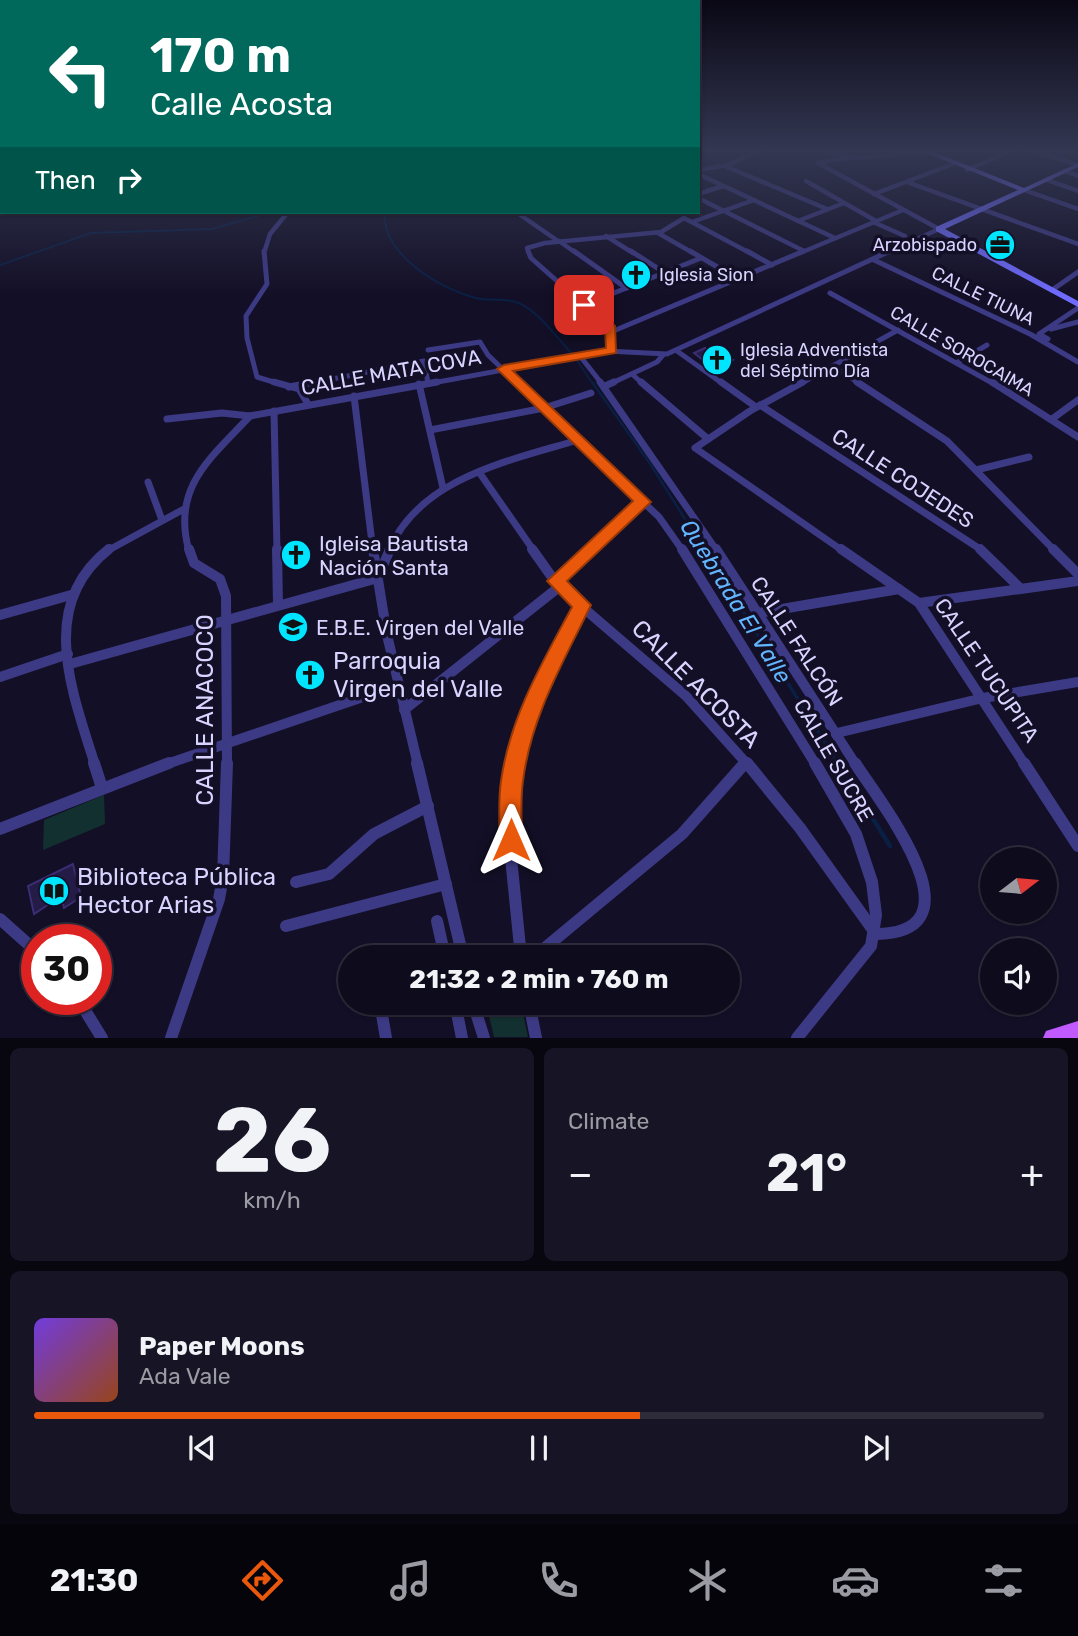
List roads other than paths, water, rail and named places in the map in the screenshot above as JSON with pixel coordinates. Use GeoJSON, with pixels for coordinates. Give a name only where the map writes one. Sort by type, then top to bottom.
{"type":"FeatureCollection","features":[{"type":"Feature","properties":{"kind":"main road"},"geometry":{"type":"LineString","coordinates":[[1053,1038],[1078,1031]]}},
{"type":"Feature","properties":{"kind":"street"},"geometry":{"type":"LineString","coordinates":[[702,198],[804,251]]}},
{"type":"Feature","properties":{"kind":"street"},"geometry":{"type":"LineString","coordinates":[[751,198],[835,238]]}},
{"type":"Feature","properties":{"kind":"street"},"geometry":{"type":"LineString","coordinates":[[802,198],[827,209]]}},
{"type":"Feature","properties":{"kind":"street"},"geometry":{"type":"LineString","coordinates":[[836,198],[905,236]]}},
{"type":"Feature","properties":{"kind":"street"},"geometry":{"type":"LineString","coordinates":[[883,198],[1052,289],[1077,308],[1040,334],[1053,342]]}},
{"type":"Feature","properties":{"kind":"street"},"geometry":{"type":"LineString","coordinates":[[954,198],[1078,244]]}},
{"type":"Feature","properties":{"kind":"street"},"geometry":{"type":"LineString","coordinates":[[605,386],[660,361],[663,355],[677,351],[1006,198]]}},
{"type":"Feature","properties":{"kind":"street"},"geometry":{"type":"LineString","coordinates":[[1048,198],[1078,209]]}},
{"type":"Feature","properties":{"kind":"street"},"geometry":{"type":"LineString","coordinates":[[692,222],[754,200]]}},
{"type":"Feature","properties":{"kind":"street"},"geometry":{"type":"LineString","coordinates":[[798,221],[844,203]]}},
{"type":"Feature","properties":{"kind":"street"},"geometry":{"type":"LineString","coordinates":[[611,332],[903,209]]}},
{"type":"Feature","properties":{"kind":"street"},"geometry":{"type":"LineString","coordinates":[[286,214],[274,226],[265,246],[263,259],[267,284],[249,308],[246,322],[257,377],[303,392],[308,404]]}},
{"type":"Feature","properties":{"kind":"street"},"geometry":{"type":"LineString","coordinates":[[519,214],[626,288]]}},
{"type":"Feature","properties":{"kind":"street"},"geometry":{"type":"LineString","coordinates":[[612,351],[611,332],[527,252],[530,245],[658,233],[684,215],[692,222],[772,265]]}},
{"type":"Feature","properties":{"kind":"street"},"geometry":{"type":"LineString","coordinates":[[658,233],[738,279]]}},
{"type":"Feature","properties":{"kind":"street"},"geometry":{"type":"LineString","coordinates":[[606,236],[664,273]]}},
{"type":"Feature","properties":{"kind":"street"},"geometry":{"type":"LineString","coordinates":[[584,305],[701,258]]}},
{"type":"Feature","properties":{"kind":"street","name":"CALLE TIUNA"},"geometry":{"type":"LineString","coordinates":[[874,260],[1030,334],[1078,362]]}},
{"type":"Feature","properties":{"kind":"street"},"geometry":{"type":"LineString","coordinates":[[1052,289],[1078,272]]}},
{"type":"Feature","properties":{"kind":"street","name":"CALLE SOROCAIMA"},"geometry":{"type":"LineString","coordinates":[[817,286],[958,362],[1078,437]]}},
{"type":"Feature","properties":{"kind":"street"},"geometry":{"type":"LineString","coordinates":[[1044,331],[1078,322]]}},
{"type":"Feature","properties":{"kind":"street"},"geometry":{"type":"LineString","coordinates":[[632,374],[708,439],[758,406],[898,330]]}},
{"type":"Feature","properties":{"kind":"street","name":"CALLE SUCRE"},"geometry":{"type":"LineString","coordinates":[[428,350],[480,342],[488,355],[643,502],[676,539],[850,820],[866,862],[877,922],[876,934]]}},
{"type":"Feature","properties":{"kind":"street"},"geometry":{"type":"LineString","coordinates":[[958,362],[987,345]]}},
{"type":"Feature","properties":{"kind":"street","name":"CALLE MATA COVA"},"geometry":{"type":"LineString","coordinates":[[167,419],[222,412],[250,416],[612,351],[663,355]]}},
{"type":"Feature","properties":{"kind":"street","name":"CALLE COJEDES"},"geometry":{"type":"LineString","coordinates":[[677,351],[988,554],[1021,589]]}},
{"type":"Feature","properties":{"kind":"street","name":"CALLE FALCÓN"},"geometry":{"type":"LineString","coordinates":[[580,356],[644,439],[837,733],[911,854],[926,890],[923,909],[907,927],[894,933],[876,934]]}},
{"type":"Feature","properties":{"kind":"street"},"geometry":{"type":"LineString","coordinates":[[289,387],[424,361],[428,383]]}},
{"type":"Feature","properties":{"kind":"street"},"geometry":{"type":"LineString","coordinates":[[833,366],[941,437],[1078,574]]}},
{"type":"Feature","properties":{"kind":"street"},"geometry":{"type":"LineString","coordinates":[[419,384],[443,488]]}},
{"type":"Feature","properties":{"kind":"street"},"geometry":{"type":"LineString","coordinates":[[429,430],[544,408],[591,393]]}},
{"type":"Feature","properties":{"kind":"street"},"geometry":{"type":"LineString","coordinates":[[354,396],[377,578],[398,685],[460,945]]}},
{"type":"Feature","properties":{"kind":"street"},"geometry":{"type":"LineString","coordinates":[[1052,419],[1078,400]]}},
{"type":"Feature","properties":{"kind":"street"},"geometry":{"type":"LineString","coordinates":[[274,411],[278,605]]}},
{"type":"Feature","properties":{"kind":"street","name":"CALLE ANACOCO"},"geometry":{"type":"LineString","coordinates":[[171,1038],[219,899],[223,877],[227,743],[227,620],[223,582],[198,567],[191,556],[184,509],[187,493],[198,471],[250,416]]}},
{"type":"Feature","properties":{"kind":"street","name":"CALLE TUCUPITA"},"geometry":{"type":"LineString","coordinates":[[708,439],[695,448],[919,603],[1078,846]]}},
{"type":"Feature","properties":{"kind":"street"},"geometry":{"type":"LineString","coordinates":[[377,578],[383,558],[404,524],[443,488],[479,472],[578,440]]}},
{"type":"Feature","properties":{"kind":"street"},"geometry":{"type":"LineString","coordinates":[[976,470],[1029,457]]}},
{"type":"Feature","properties":{"kind":"street","name":"CALLE ACOSTA"},"geometry":{"type":"LineString","coordinates":[[479,472],[557,584],[686,696],[746,762],[808,838],[876,934]]}},
{"type":"Feature","properties":{"kind":"street"},"geometry":{"type":"LineString","coordinates":[[148,482],[162,520]]}},
{"type":"Feature","properties":{"kind":"street"},"geometry":{"type":"LineString","coordinates":[[404,710],[557,584],[643,502]]}},
{"type":"Feature","properties":{"kind":"street"},"geometry":{"type":"LineString","coordinates":[[102,788],[69,659],[65,623],[71,595],[82,574],[101,555],[184,509]]}},
{"type":"Feature","properties":{"kind":"street"},"geometry":{"type":"LineString","coordinates":[[0,677],[227,620],[377,578]]}},
{"type":"Feature","properties":{"kind":"street"},"geometry":{"type":"LineString","coordinates":[[919,603],[1078,581]]}},
{"type":"Feature","properties":{"kind":"street"},"geometry":{"type":"LineString","coordinates":[[758,612],[899,589]]}},
{"type":"Feature","properties":{"kind":"street"},"geometry":{"type":"LineString","coordinates":[[0,615],[71,595]]}},
{"type":"Feature","properties":{"kind":"street"},"geometry":{"type":"LineString","coordinates":[[520,945],[511,840],[512,782],[516,758],[536,693],[582,605]]}},
{"type":"Feature","properties":{"kind":"street"},"geometry":{"type":"LineString","coordinates":[[837,733],[983,698],[1078,682]]}},
{"type":"Feature","properties":{"kind":"street"},"geometry":{"type":"LineString","coordinates":[[0,829],[102,788],[398,685]]}},
{"type":"Feature","properties":{"kind":"street"},"geometry":{"type":"LineString","coordinates":[[548,945],[682,834],[746,762]]}},
{"type":"Feature","properties":{"kind":"street"},"geometry":{"type":"LineString","coordinates":[[296,882],[329,874],[374,834],[428,806]]}},
{"type":"Feature","properties":{"kind":"street"},"geometry":{"type":"LineString","coordinates":[[286,926],[446,884]]}},
{"type":"Feature","properties":{"kind":"street"},"geometry":{"type":"LineString","coordinates":[[0,919],[21,937]]}},
{"type":"Feature","properties":{"kind":"street"},"geometry":{"type":"LineString","coordinates":[[437,921],[442,945]]}},
{"type":"Feature","properties":{"kind":"street"},"geometry":{"type":"LineString","coordinates":[[797,1038],[871,946],[876,934]]}},
{"type":"Feature","properties":{"kind":"street"},"geometry":{"type":"LineString","coordinates":[[88,1015],[102,1038]]}},
{"type":"Feature","properties":{"kind":"street"},"geometry":{"type":"LineString","coordinates":[[382,1015],[386,1038]]}},
{"type":"Feature","properties":{"kind":"street"},"geometry":{"type":"LineString","coordinates":[[457,1015],[462,1038]]}},
{"type":"Feature","properties":{"kind":"street"},"geometry":{"type":"LineString","coordinates":[[477,1015],[484,1038]]}},
{"type":"Feature","properties":{"kind":"street"},"geometry":{"type":"LineString","coordinates":[[531,1015],[536,1038]]}},
{"type":"Feature","properties":{"kind":"waterway"},"geometry":{"type":"LineString","coordinates":[[0,265],[91,233],[212,229],[264,214]]}},
{"type":"Feature","properties":{"kind":"waterway","name":"Quebrada El Valle"},"geometry":{"type":"LineString","coordinates":[[385,214],[386,227],[392,242],[430,278],[446,287],[481,299],[508,300],[527,307],[573,355]]}},
{"type":"Feature","properties":{"kind":"waterway","name":"Quebrada El Valle"},"geometry":{"type":"LineString","coordinates":[[576,359],[593,384]]}},
{"type":"Feature","properties":{"kind":"waterway","name":"Quebrada El Valle"},"geometry":{"type":"LineString","coordinates":[[592,382],[651,465],[705,551]]}},
{"type":"Feature","properties":{"kind":"waterway","name":"Quebrada El Valle"},"geometry":{"type":"LineString","coordinates":[[704,549],[839,765]]}},
{"type":"Feature","properties":{"kind":"waterway","name":"Quebrada El Valle"},"geometry":{"type":"LineString","coordinates":[[838,763],[890,846]]}},
{"type":"Feature","properties":{"kind":"place","name":"Arzobispado"},"geometry":{"type":"Point","coordinates":[1000,245]}},
{"type":"Feature","properties":{"kind":"place","name":"Iglesia Sion"},"geometry":{"type":"Point","coordinates":[636,275]}},
{"type":"Feature","properties":{"kind":"place","name":"Iglesia Adventista del Séptimo Día"},"geometry":{"type":"Point","coordinates":[717,360]}},
{"type":"Feature","properties":{"kind":"place","name":"Igleisa Bautista Nación Santa"},"geometry":{"type":"Point","coordinates":[296,555]}},
{"type":"Feature","properties":{"kind":"place","name":"E.B.E. Virgen del Valle"},"geometry":{"type":"Point","coordinates":[293,627]}},
{"type":"Feature","properties":{"kind":"place","name":"Parroquia Virgen del Valle"},"geometry":{"type":"Point","coordinates":[310,675]}},
{"type":"Feature","properties":{"kind":"place","name":"Biblioteca Pública Hector Arias"},"geometry":{"type":"Point","coordinates":[54,891]}}]}
